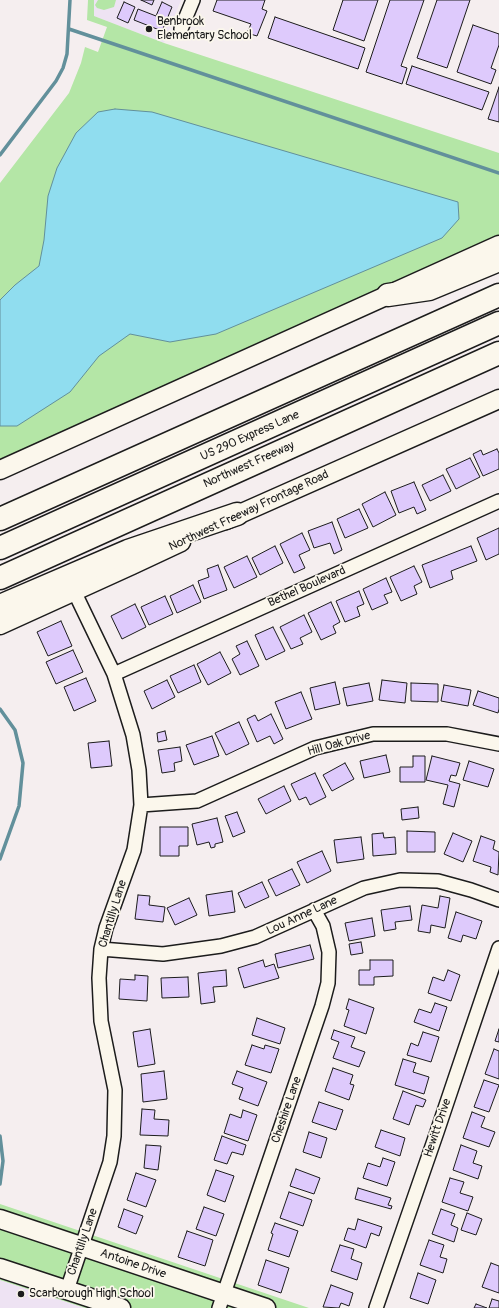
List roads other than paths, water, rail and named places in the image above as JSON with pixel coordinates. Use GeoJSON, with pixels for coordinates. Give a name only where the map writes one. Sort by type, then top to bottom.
{"type":"FeatureCollection","features":[{"type":"Feature","properties":{"kind":"highway"},"geometry":{"type":"LineString","coordinates":[[388,295],[429,289],[499,260]]}},
{"type":"Feature","properties":{"kind":"highway"},"geometry":{"type":"LineString","coordinates":[[0,519],[499,295]]}},
{"type":"Feature","properties":{"kind":"highway","name":"US 290 Express Lane"},"geometry":{"type":"LineString","coordinates":[[0,548],[499,324]]}},
{"type":"Feature","properties":{"kind":"highway","name":"Northwest Freeway"},"geometry":{"type":"LineString","coordinates":[[0,578],[499,353]]}},
{"type":"Feature","properties":{"kind":"highway"},"geometry":{"type":"LineString","coordinates":[[0,606],[128,551],[237,514]]}},
{"type":"Feature","properties":{"kind":"main road"},"geometry":{"type":"LineString","coordinates":[[0,470],[499,245]]}},
{"type":"Feature","properties":{"kind":"main road","name":"Northwest Freeway Frontage Road"},"geometry":{"type":"LineString","coordinates":[[0,625],[132,565],[237,514],[499,399]]}},
{"type":"Feature","properties":{"kind":"main road","name":"Antoine Drive"},"geometry":{"type":"LineString","coordinates":[[5,1221],[82,1246],[221,1301],[266,1308]]}},
{"type":"Feature","properties":{"kind":"main road"},"geometry":{"type":"LineString","coordinates":[[0,1268],[121,1308]]}},
{"type":"Feature","properties":{"kind":"street"},"geometry":{"type":"LineString","coordinates":[[181,29],[193,0]]}},
{"type":"Feature","properties":{"kind":"street","name":"Bethel Boulevard"},"geometry":{"type":"LineString","coordinates":[[114,674],[499,501]]}},
{"type":"Feature","properties":{"kind":"street","name":"Chantilly Lane"},"geometry":{"type":"LineString","coordinates":[[67,1290],[110,1162],[114,1136],[115,1090],[101,1021],[99,978],[101,949],[106,928],[134,850],[141,805],[139,770],[134,734],[114,674],[74,591]]}},
{"type":"Feature","properties":{"kind":"street","name":"Hill Oak Drive"},"geometry":{"type":"LineString","coordinates":[[141,805],[197,801],[316,748],[373,734],[446,734],[499,744]]}},
{"type":"Feature","properties":{"kind":"street","name":"Lou Anne Lane"},"geometry":{"type":"LineString","coordinates":[[101,949],[163,954],[221,946],[255,937],[364,888],[400,880],[438,881],[471,890],[499,900]]}},
{"type":"Feature","properties":{"kind":"street","name":"Cheshire Lane"},"geometry":{"type":"LineString","coordinates":[[221,1301],[322,1006],[328,983],[329,952],[323,926],[314,910]]}},
{"type":"Feature","properties":{"kind":"street","name":"Hewitt Drive"},"geometry":{"type":"LineString","coordinates":[[376,1308],[499,948]]}},
{"type":"Feature","properties":{"kind":"water"},"geometry":{"type":"Polygon","coordinates":[[[115,109],[152,112],[458,202],[459,219],[442,238],[216,334],[170,342],[130,334],[99,356],[70,392],[17,426],[0,426],[0,300],[15,285],[39,266],[44,240],[48,196],[57,168],[76,133],[98,112],[115,109]]]}},
{"type":"Feature","properties":{"kind":"waterway"},"geometry":{"type":"LineString","coordinates":[[0,155],[56,81],[63,68],[67,54],[70,0]]}},
{"type":"Feature","properties":{"kind":"waterway"},"geometry":{"type":"LineString","coordinates":[[69,29],[499,173]]}},
{"type":"Feature","properties":{"kind":"waterway"},"geometry":{"type":"LineString","coordinates":[[0,709],[15,730],[23,763],[19,806],[0,859]]}},
{"type":"Feature","properties":{"kind":"waterway"},"geometry":{"type":"LineString","coordinates":[[0,1136],[3,1161],[0,1184]]}},
{"type":"Feature","properties":{"kind":"place","name":"Benbrook Elementary School"},"geometry":{"type":"Point","coordinates":[149,29]}},
{"type":"Feature","properties":{"kind":"place","name":"Scarborough High School"},"geometry":{"type":"Point","coordinates":[21,1294]}}]}
